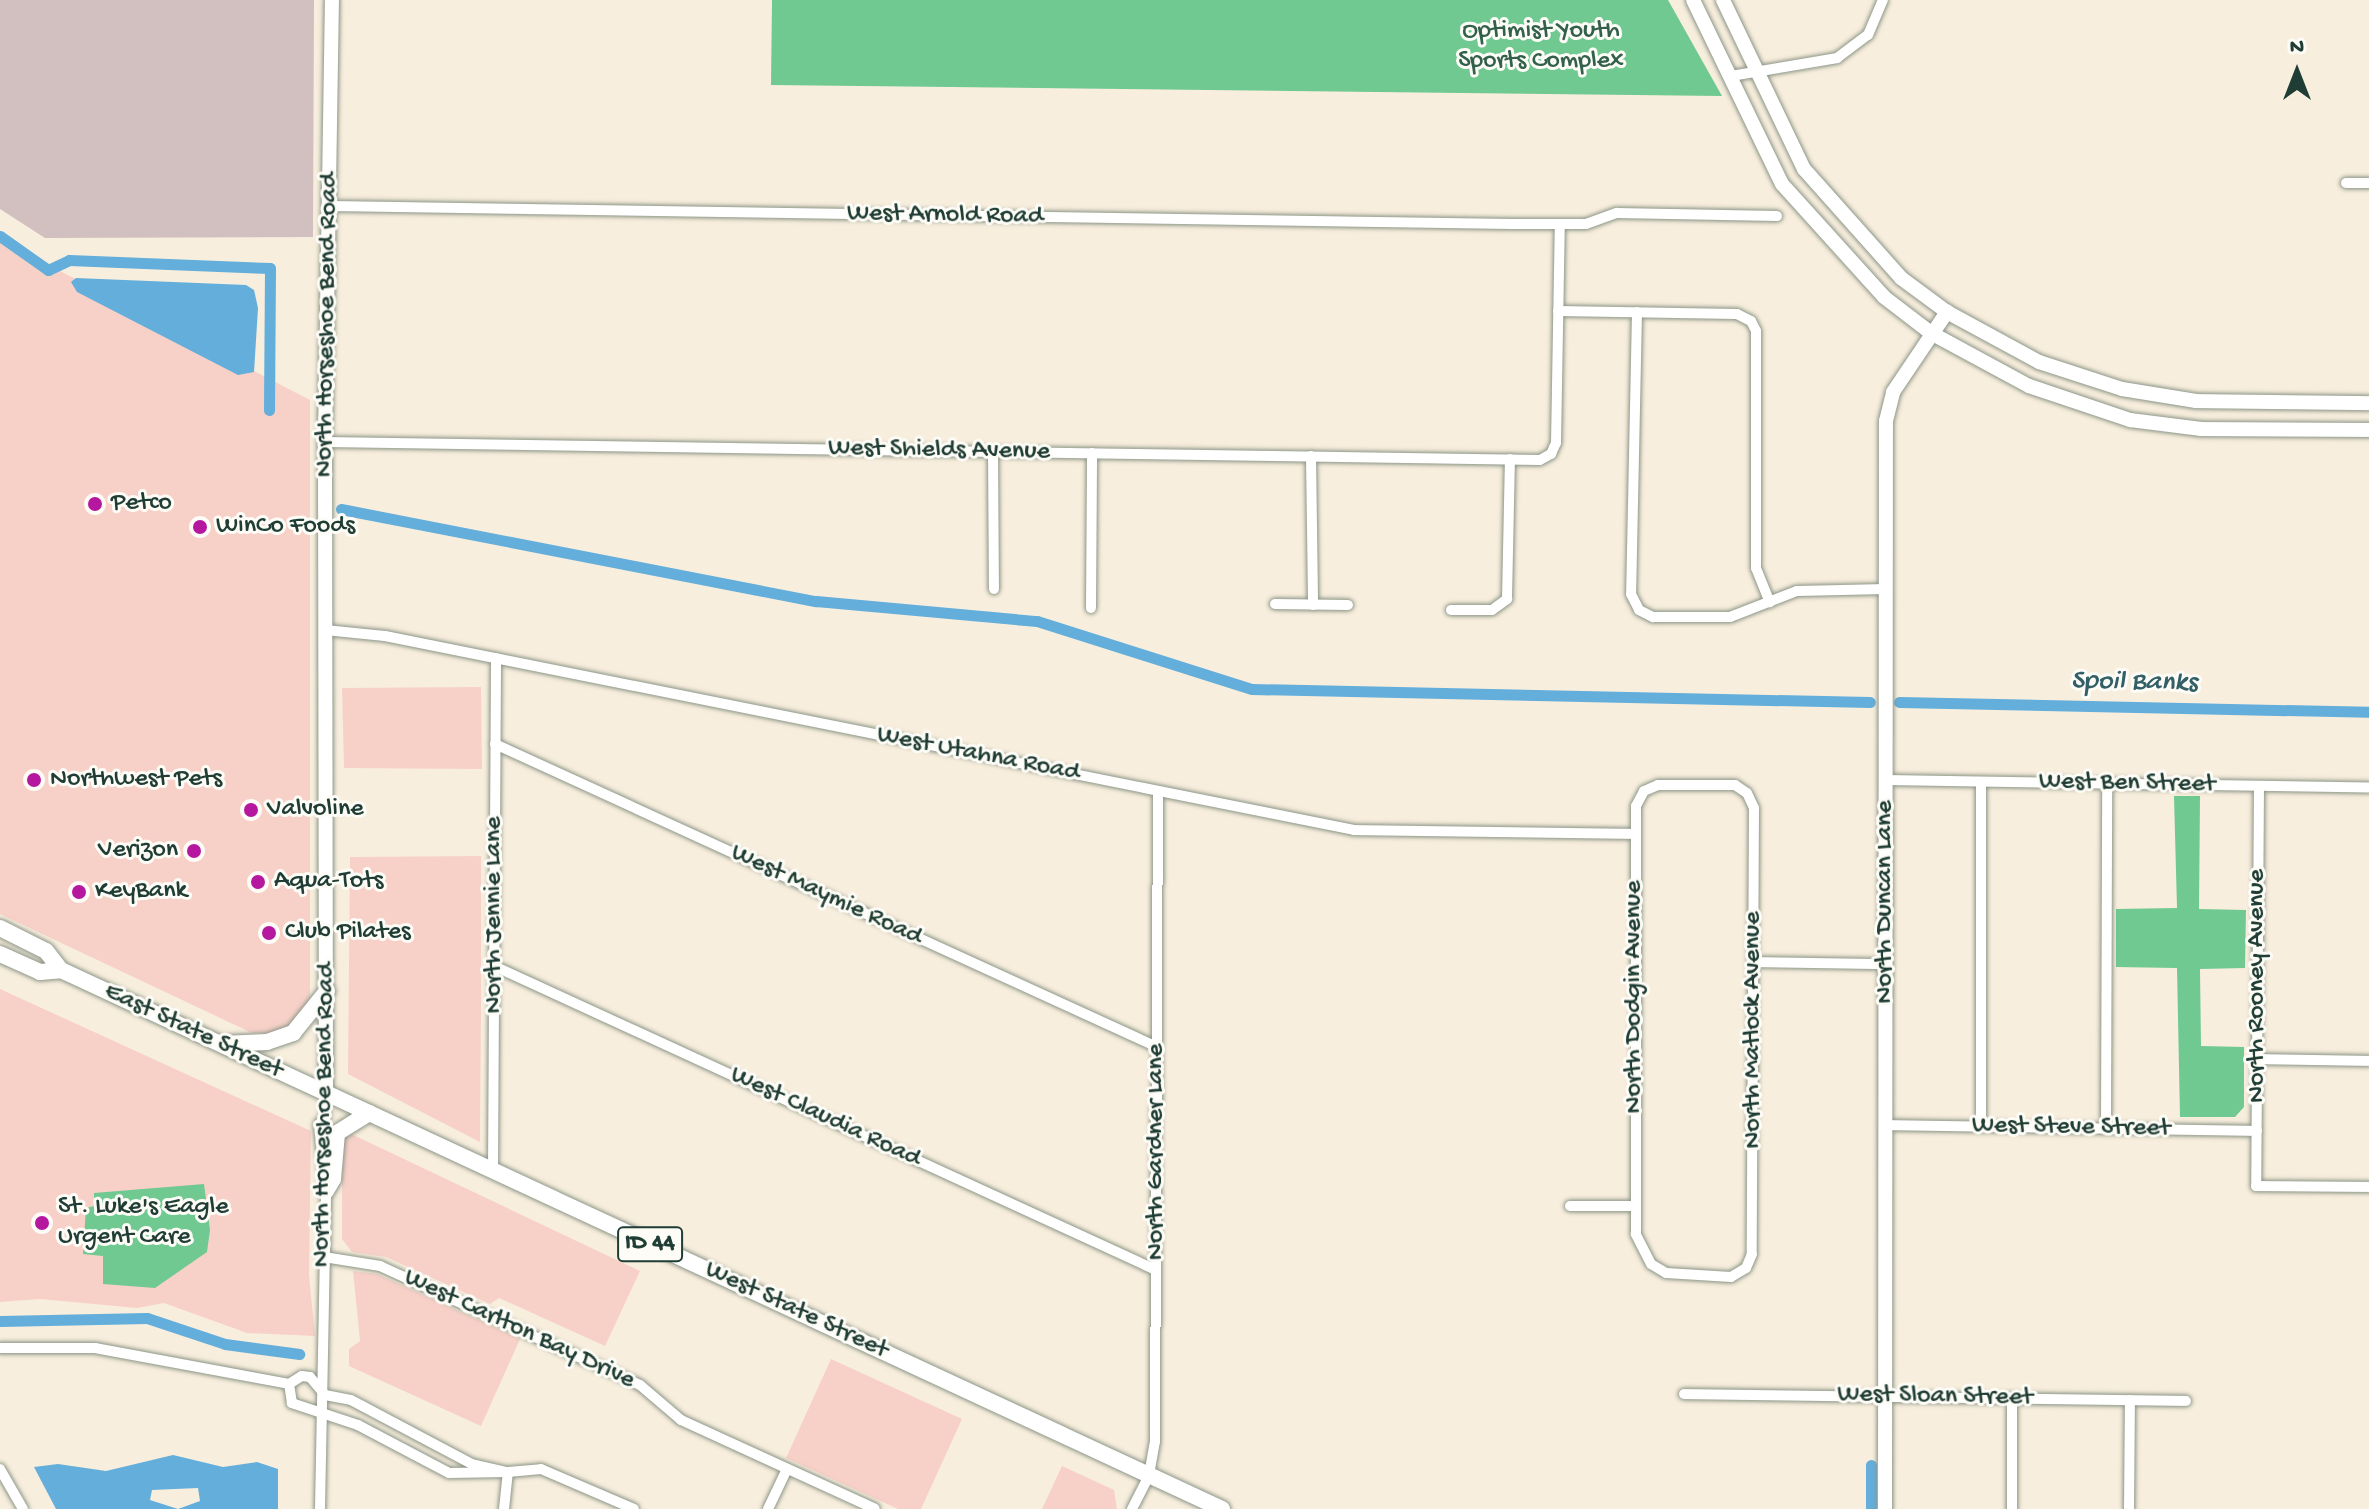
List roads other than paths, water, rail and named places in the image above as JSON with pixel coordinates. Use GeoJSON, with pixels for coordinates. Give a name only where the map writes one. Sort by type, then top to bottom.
{"type":"FeatureCollection","features":[{"type":"Feature","properties":{"kind":"main road","name":"East State Street"},"geometry":{"type":"LineString","coordinates":[[0,928],[46,951],[57,965],[326,1094]]}},
{"type":"Feature","properties":{"kind":"main road"},"geometry":{"type":"LineString","coordinates":[[0,944],[57,965]]}},
{"type":"Feature","properties":{"kind":"main road","name":"East State Street"},"geometry":{"type":"LineString","coordinates":[[0,954],[40,972],[57,965]]}},
{"type":"Feature","properties":{"kind":"main road"},"geometry":{"type":"LineString","coordinates":[[218,1044],[267,1042],[293,1033],[327,991]]}},
{"type":"Feature","properties":{"kind":"main road","name":"West State Street"},"geometry":{"type":"LineString","coordinates":[[326,1094],[1222,1509]]}},
{"type":"Feature","properties":{"kind":"main road"},"geometry":{"type":"LineString","coordinates":[[326,1191],[333,1179],[337,1133],[369,1113]]}},
{"type":"Feature","properties":{"kind":"street","name":"North Horseshoe Bend Road"},"geometry":{"type":"LineString","coordinates":[[320,1509],[325,1416],[326,1191],[319,1163],[326,1094],[325,442],[332,0]]}},
{"type":"Feature","properties":{"kind":"street"},"geometry":{"type":"LineString","coordinates":[[1693,0],[1782,184],[1884,297],[1931,333],[2029,386],[2130,420],[2201,429],[2369,430]]}},
{"type":"Feature","properties":{"kind":"street"},"geometry":{"type":"LineString","coordinates":[[1723,0],[1804,169],[1901,278],[1947,312],[2039,362],[2122,389],[2196,401],[2369,403]]}},
{"type":"Feature","properties":{"kind":"street"},"geometry":{"type":"LineString","coordinates":[[1731,76],[1817,64],[1858,46],[1868,35],[1883,0]]}},
{"type":"Feature","properties":{"kind":"street"},"geometry":{"type":"LineString","coordinates":[[2346,183],[2369,183]]}},
{"type":"Feature","properties":{"kind":"street","name":"West Arnold Road"},"geometry":{"type":"LineString","coordinates":[[330,206],[1560,224],[1586,224],[1617,213],[1777,216]]}},
{"type":"Feature","properties":{"kind":"street"},"geometry":{"type":"LineString","coordinates":[[1560,224],[1558,311],[1737,314],[1751,321],[1756,331],[1756,568],[1770,602]]}},
{"type":"Feature","properties":{"kind":"street","name":"West Shields Avenue"},"geometry":{"type":"LineString","coordinates":[[325,442],[1540,460],[1551,454],[1556,443],[1558,311]]}},
{"type":"Feature","properties":{"kind":"street"},"geometry":{"type":"LineString","coordinates":[[1637,312],[1631,594],[1639,610],[1653,617],[1715,618],[1805,590],[1886,589]]}},
{"type":"Feature","properties":{"kind":"street","name":"North Duncan Lane"},"geometry":{"type":"LineString","coordinates":[[1885,1509],[1886,421],[1893,392],[1947,312]]}},
{"type":"Feature","properties":{"kind":"street"},"geometry":{"type":"LineString","coordinates":[[993,452],[994,589]]}},
{"type":"Feature","properties":{"kind":"street"},"geometry":{"type":"LineString","coordinates":[[1091,608],[1092,453]]}},
{"type":"Feature","properties":{"kind":"street"},"geometry":{"type":"LineString","coordinates":[[1311,456],[1313,605]]}},
{"type":"Feature","properties":{"kind":"street"},"geometry":{"type":"LineString","coordinates":[[1451,610],[1504,605],[1509,593],[1510,459]]}},
{"type":"Feature","properties":{"kind":"street"},"geometry":{"type":"LineString","coordinates":[[1275,604],[1348,605]]}},
{"type":"Feature","properties":{"kind":"street","name":"West Utahna Road"},"geometry":{"type":"LineString","coordinates":[[325,630],[343,628],[1376,833],[1636,834]]}},
{"type":"Feature","properties":{"kind":"street","name":"North Jennie Lane"},"geometry":{"type":"LineString","coordinates":[[493,1171],[496,658]]}},
{"type":"Feature","properties":{"kind":"street","name":"West Maymie Road"},"geometry":{"type":"LineString","coordinates":[[495,744],[1157,1047]]}},
{"type":"Feature","properties":{"kind":"street","name":"West Ben Street"},"geometry":{"type":"LineString","coordinates":[[1886,780],[2369,788]]}},
{"type":"Feature","properties":{"kind":"street"},"geometry":{"type":"LineString","coordinates":[[1981,782],[1981,1127]]}},
{"type":"Feature","properties":{"kind":"street"},"geometry":{"type":"LineString","coordinates":[[2106,1129],[2107,784]]}},
{"type":"Feature","properties":{"kind":"street","name":"North Dodgin Avenue"},"geometry":{"type":"LineString","coordinates":[[1746,1268],[1731,1277],[1666,1273],[1640,1248],[1635,1206],[1636,806],[1644,791],[1658,785],[1735,785],[1747,793]]}},
{"type":"Feature","properties":{"kind":"street","name":"North Rooney Avenue"},"geometry":{"type":"LineString","coordinates":[[2259,786],[2256,1186],[2369,1187]]}},
{"type":"Feature","properties":{"kind":"street","name":"North Gardner Lane"},"geometry":{"type":"LineString","coordinates":[[1132,1509],[1149,1475],[1155,1442],[1158,791]]}},
{"type":"Feature","properties":{"kind":"street","name":"North Matlock Avenue"},"geometry":{"type":"LineString","coordinates":[[1746,1268],[1752,1254],[1755,962],[1754,808],[1747,793]]}},
{"type":"Feature","properties":{"kind":"street"},"geometry":{"type":"LineString","coordinates":[[1755,962],[1886,964]]}},
{"type":"Feature","properties":{"kind":"street","name":"West Claudia Road"},"geometry":{"type":"LineString","coordinates":[[494,966],[1156,1270]]}},
{"type":"Feature","properties":{"kind":"street"},"geometry":{"type":"LineString","coordinates":[[2257,1059],[2369,1061]]}},
{"type":"Feature","properties":{"kind":"street","name":"West Steve Street"},"geometry":{"type":"LineString","coordinates":[[1885,1125],[2257,1131]]}},
{"type":"Feature","properties":{"kind":"street"},"geometry":{"type":"LineString","coordinates":[[1570,1206],[1635,1206]]}},
{"type":"Feature","properties":{"kind":"street","name":"West Carlton Bay Drive"},"geometry":{"type":"LineString","coordinates":[[324,1257],[386,1269],[590,1362],[640,1385],[681,1420],[875,1509]]}},
{"type":"Feature","properties":{"kind":"street"},"geometry":{"type":"LineString","coordinates":[[0,1348],[95,1348],[289,1384]]}},
{"type":"Feature","properties":{"kind":"street"},"geometry":{"type":"LineString","coordinates":[[508,1472],[472,1464],[351,1400],[325,1395],[310,1377],[293,1378],[289,1384],[292,1403],[310,1405],[325,1416],[358,1425],[449,1473],[558,1472],[634,1509]]}},
{"type":"Feature","properties":{"kind":"street","name":"West Sloan Street"},"geometry":{"type":"LineString","coordinates":[[1684,1394],[2186,1401]]}},
{"type":"Feature","properties":{"kind":"street"},"geometry":{"type":"LineString","coordinates":[[2012,1398],[2012,1509]]}},
{"type":"Feature","properties":{"kind":"street"},"geometry":{"type":"LineString","coordinates":[[2129,1509],[2130,1400]]}},
{"type":"Feature","properties":{"kind":"street"},"geometry":{"type":"LineString","coordinates":[[0,1469],[23,1509]]}},
{"type":"Feature","properties":{"kind":"street"},"geometry":{"type":"LineString","coordinates":[[768,1509],[787,1469]]}},
{"type":"Feature","properties":{"kind":"street"},"geometry":{"type":"LineString","coordinates":[[504,1509],[508,1472]]}},
{"type":"Feature","properties":{"kind":"water"},"geometry":{"type":"Polygon","coordinates":[[[76,278],[246,285],[254,290],[258,308],[254,372],[238,375],[77,292],[71,282],[76,278]]]}},
{"type":"Feature","properties":{"kind":"water"},"geometry":{"type":"Polygon","coordinates":[[[173,1455],[223,1467],[257,1462],[278,1469],[278,1509],[178,1509],[56,1509],[34,1467],[58,1464],[106,1471],[173,1455]],[[198,1488],[152,1490],[150,1500],[178,1509],[200,1501],[198,1488]]]}},
{"type":"Feature","properties":{"kind":"waterway"},"geometry":{"type":"LineString","coordinates":[[0,236],[48,270],[69,260],[270,268],[269,410]]}},
{"type":"Feature","properties":{"kind":"waterway"},"geometry":{"type":"LineString","coordinates":[[341,509],[816,601],[1037,621],[1252,689],[1870,702]]}},
{"type":"Feature","properties":{"kind":"waterway","name":"Spoil Banks"},"geometry":{"type":"LineString","coordinates":[[1899,702],[2369,712]]}},
{"type":"Feature","properties":{"kind":"waterway"},"geometry":{"type":"LineString","coordinates":[[0,1321],[147,1318],[225,1344],[299,1354]]}},
{"type":"Feature","properties":{"kind":"waterway"},"geometry":{"type":"LineString","coordinates":[[1871,1465],[1871,1509]]}},
{"type":"Feature","properties":{"kind":"place","name":"Petco"},"geometry":{"type":"Point","coordinates":[95,504]}},
{"type":"Feature","properties":{"kind":"place","name":"WinCo Foods"},"geometry":{"type":"Point","coordinates":[200,527]}},
{"type":"Feature","properties":{"kind":"place","name":"Northwest Pets"},"geometry":{"type":"Point","coordinates":[34,780]}},
{"type":"Feature","properties":{"kind":"place","name":"Valvoline"},"geometry":{"type":"Point","coordinates":[251,810]}},
{"type":"Feature","properties":{"kind":"place","name":"Verizon"},"geometry":{"type":"Point","coordinates":[194,851]}},
{"type":"Feature","properties":{"kind":"place","name":"Aqua-Tots"},"geometry":{"type":"Point","coordinates":[258,882]}},
{"type":"Feature","properties":{"kind":"place","name":"KeyBank"},"geometry":{"type":"Point","coordinates":[79,892]}},
{"type":"Feature","properties":{"kind":"place","name":"Club Pilates"},"geometry":{"type":"Point","coordinates":[269,933]}},
{"type":"Feature","properties":{"kind":"place","name":"St. Luke's Eagle Urgent Care"},"geometry":{"type":"Point","coordinates":[42,1223]}},
{"type":"Feature","properties":{"kind":"park label","name":"Optimist Youth Sports Complex"},"geometry":{"type":"Point","coordinates":[1541,47]}}]}
